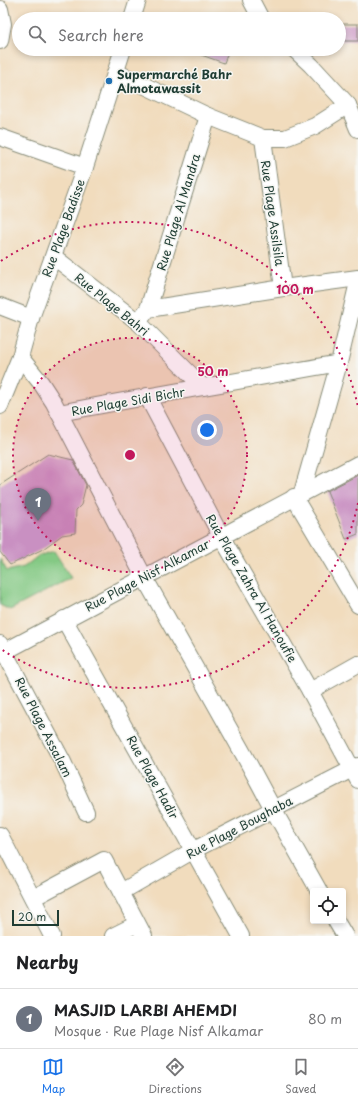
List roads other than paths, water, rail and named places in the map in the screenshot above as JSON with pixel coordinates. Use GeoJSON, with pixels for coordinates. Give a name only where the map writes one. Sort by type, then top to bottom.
{"type":"FeatureCollection","features":[{"type":"Feature","properties":{"kind":"street"},"geometry":{"type":"LineString","coordinates":[[134,12],[138,0]]}},
{"type":"Feature","properties":{"kind":"street"},"geometry":{"type":"LineString","coordinates":[[252,0],[258,12]]}},
{"type":"Feature","properties":{"kind":"street"},"geometry":{"type":"LineString","coordinates":[[0,10],[3,24],[0,41]]}},
{"type":"Feature","properties":{"kind":"street","name":"Rue Plage Badisse"},"geometry":{"type":"LineString","coordinates":[[0,406],[20,357],[31,318],[85,167],[121,56]]}},
{"type":"Feature","properties":{"kind":"street"},"geometry":{"type":"LineString","coordinates":[[301,56],[348,104],[358,129]]}},
{"type":"Feature","properties":{"kind":"street"},"geometry":{"type":"LineString","coordinates":[[116,72],[208,116],[263,138],[285,138],[315,126],[348,104]]}},
{"type":"Feature","properties":{"kind":"street","name":"Rue Plage Al Mandra"},"geometry":{"type":"LineString","coordinates":[[148,309],[208,116]]}},
{"type":"Feature","properties":{"kind":"street"},"geometry":{"type":"LineString","coordinates":[[0,137],[85,167]]}},
{"type":"Feature","properties":{"kind":"street","name":"Rue Plage Assilsila"},"geometry":{"type":"LineString","coordinates":[[263,138],[283,288]]}},
{"type":"Feature","properties":{"kind":"street","name":"Rue Plage Bahri"},"geometry":{"type":"LineString","coordinates":[[54,257],[138,322],[203,387]]}},
{"type":"Feature","properties":{"kind":"street"},"geometry":{"type":"LineString","coordinates":[[138,322],[148,309],[358,278]]}},
{"type":"Feature","properties":{"kind":"street"},"geometry":{"type":"LineString","coordinates":[[358,282],[339,363],[298,495],[358,605]]}},
{"type":"Feature","properties":{"kind":"street"},"geometry":{"type":"LineString","coordinates":[[0,306],[31,318]]}},
{"type":"Feature","properties":{"kind":"street"},"geometry":{"type":"LineString","coordinates":[[20,357],[41,383],[60,413],[144,577],[317,888]]}},
{"type":"Feature","properties":{"kind":"street","name":"Rue Plage Sidi Bichr"},"geometry":{"type":"LineString","coordinates":[[60,413],[147,396],[339,363]]}},
{"type":"Feature","properties":{"kind":"street","name":"Rue Plage Zahra Al Hanoufie"},"geometry":{"type":"LineString","coordinates":[[147,396],[221,536],[356,771]]}},
{"type":"Feature","properties":{"kind":"street","name":"Rue Plage Nisf Alkamar"},"geometry":{"type":"LineString","coordinates":[[1,650],[64,619],[358,464]]}},
{"type":"Feature","properties":{"kind":"street","name":"Rue Plage Hadir"},"geometry":{"type":"LineString","coordinates":[[64,619],[241,936]]}},
{"type":"Feature","properties":{"kind":"street","name":"Rue Plage Assalam"},"geometry":{"type":"LineString","coordinates":[[1,650],[63,762],[86,812]]}},
{"type":"Feature","properties":{"kind":"street"},"geometry":{"type":"LineString","coordinates":[[310,691],[358,664]]}},
{"type":"Feature","properties":{"kind":"street","name":"Rue Plage Boughaba"},"geometry":{"type":"LineString","coordinates":[[121,892],[194,850],[273,809],[356,771]]}},
{"type":"Feature","properties":{"kind":"street"},"geometry":{"type":"LineString","coordinates":[[0,835],[52,936]]}},
{"type":"Feature","properties":{"kind":"street"},"geometry":{"type":"LineString","coordinates":[[33,898],[104,860],[140,930],[114,936]]}},
{"type":"Feature","properties":{"kind":"street"},"geometry":{"type":"LineString","coordinates":[[338,924],[345,936]]}},
{"type":"Feature","properties":{"kind":"place","name":"Supermarché Bahr Almotawassit"},"geometry":{"type":"Point","coordinates":[109,81]}},
{"type":"Feature","properties":{"kind":"place","name":"MASJID LARBI AHEMDI"},"geometry":{"type":"Point","coordinates":[38,521]}}]}
